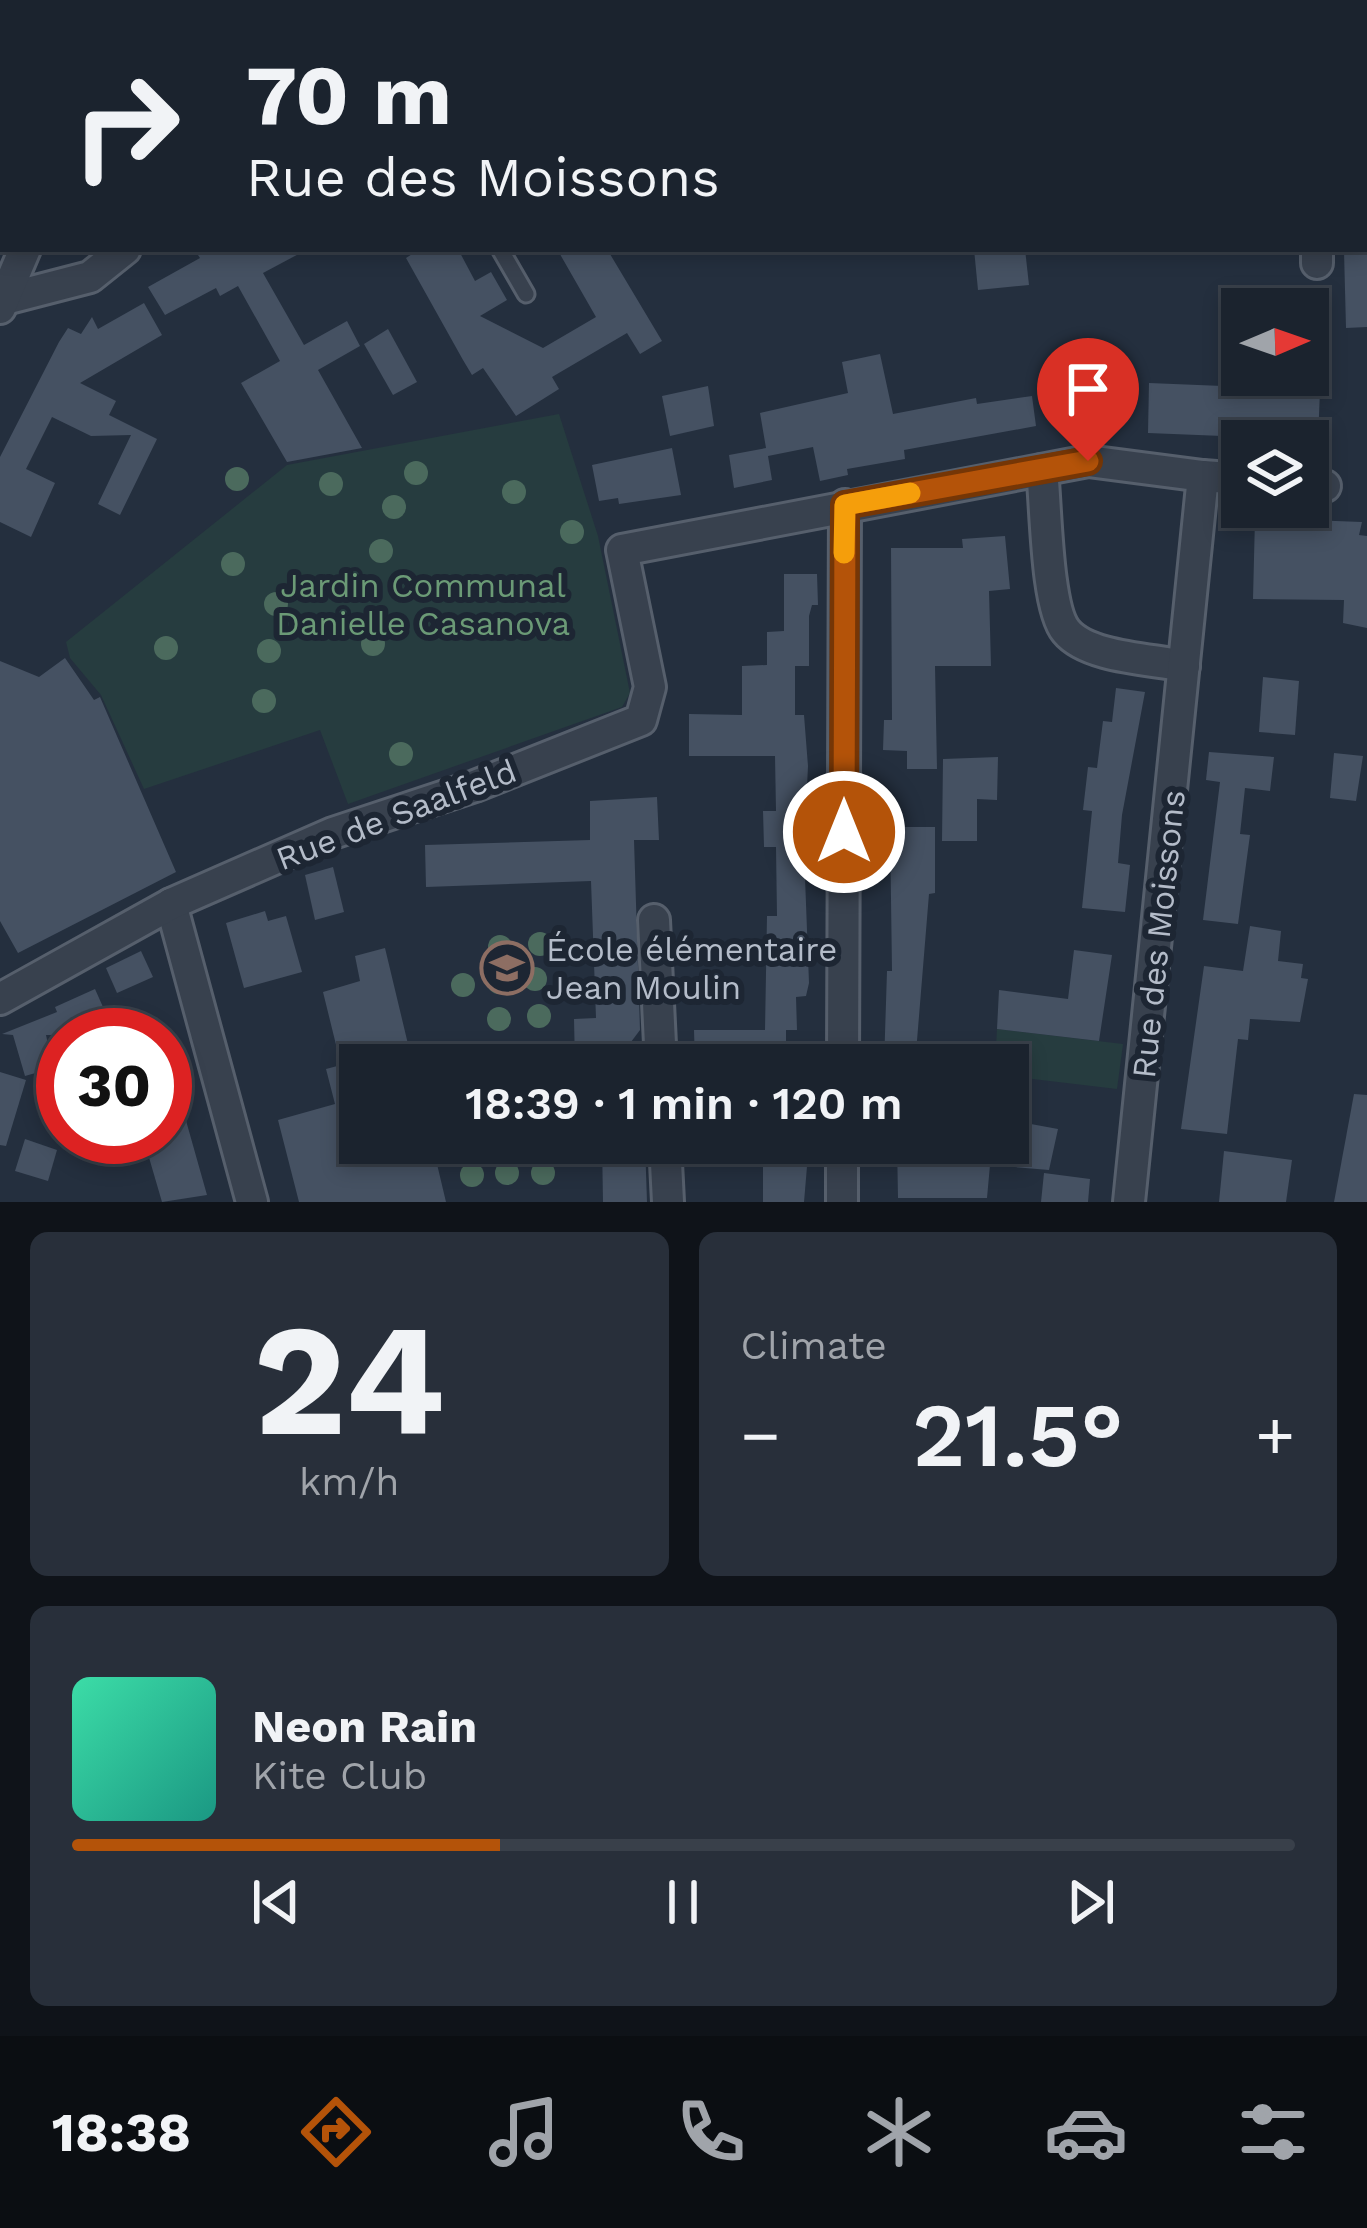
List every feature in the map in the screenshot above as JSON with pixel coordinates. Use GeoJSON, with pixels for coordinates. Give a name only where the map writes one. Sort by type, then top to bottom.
{"type":"FeatureCollection","features":[{"type":"Feature","properties":{"kind":"street"},"geometry":{"type":"LineString","coordinates":[[2,304],[24,252]]}},
{"type":"Feature","properties":{"kind":"street"},"geometry":{"type":"LineString","coordinates":[[2,304],[90,277],[121,252]]}},
{"type":"Feature","properties":{"kind":"street"},"geometry":{"type":"LineString","coordinates":[[843,1044],[845,505],[1088,461],[1221,477]]}},
{"type":"Feature","properties":{"kind":"street"},"geometry":{"type":"LineString","coordinates":[[1042,470],[1057,609],[1066,631],[1090,646],[1184,666]]}},
{"type":"Feature","properties":{"kind":"street","name":"Rue des Moissons"},"geometry":{"type":"LineString","coordinates":[[1129,1202],[1203,476]]}},
{"type":"Feature","properties":{"kind":"street","name":"Rue de Saalfeld"},"geometry":{"type":"LineString","coordinates":[[0,999],[171,904],[333,833],[475,786],[641,720],[650,686],[622,550],[845,505]]}},
{"type":"Feature","properties":{"kind":"street"},"geometry":{"type":"LineString","coordinates":[[171,904],[252,1202]]}},
{"type":"Feature","properties":{"kind":"street"},"geometry":{"type":"LineString","coordinates":[[654,920],[660,1044]]}},
{"type":"Feature","properties":{"kind":"street"},"geometry":{"type":"LineString","coordinates":[[666,1164],[668,1202]]}},
{"type":"Feature","properties":{"kind":"street"},"geometry":{"type":"LineString","coordinates":[[842,1164],[842,1202]]}},
{"type":"Feature","properties":{"kind":"lane"},"geometry":{"type":"LineString","coordinates":[[502,252],[526,294]]}},
{"type":"Feature","properties":{"kind":"green space","name":"Jardin Communal Danielle Casanova"},"geometry":{"type":"Polygon","coordinates":[[[559,414],[598,536],[630,693],[622,707],[348,804],[320,730],[144,789],[101,695],[70,658],[66,642],[287,465],[559,414]]]}},
{"type":"Feature","properties":{"kind":"green space"},"geometry":{"type":"Polygon","coordinates":[[[997,1029],[1123,1044],[1117,1089],[1029,1079],[1029,1044],[996,1044],[997,1029]]]}},
{"type":"Feature","properties":{"kind":"building"},"geometry":{"type":"Polygon","coordinates":[[[196,252],[302,252],[263,273],[304,345],[347,321],[360,346],[318,370],[362,448],[287,462],[241,383],[280,361],[238,286],[220,296],[216,288],[165,315],[148,287],[200,258],[196,252]]]}},
{"type":"Feature","properties":{"kind":"building"},"geometry":{"type":"Polygon","coordinates":[[[415,252],[460,252],[475,281],[491,272],[507,300],[480,316],[543,348],[596,317],[559,252],[609,252],[662,341],[640,354],[627,333],[552,377],[559,389],[516,416],[483,368],[472,375],[406,258],[415,252]]]}},
{"type":"Feature","properties":{"kind":"building"},"geometry":{"type":"Polygon","coordinates":[[[974,252],[1025,252],[1029,285],[978,290],[974,252]]]}},
{"type":"Feature","properties":{"kind":"building"},"geometry":{"type":"Polygon","coordinates":[[[1344,252],[1367,252],[1367,327],[1346,328],[1344,252]]]}},
{"type":"Feature","properties":{"kind":"building"},"geometry":{"type":"Polygon","coordinates":[[[144,303],[162,335],[80,383],[116,401],[109,415],[157,439],[120,515],[98,504],[131,435],[91,436],[52,417],[26,469],[55,483],[31,537],[0,522],[0,457],[68,328],[81,334],[92,317],[98,329],[144,303]]]}},
{"type":"Feature","properties":{"kind":"building"},"geometry":{"type":"Polygon","coordinates":[[[388,329],[417,382],[393,395],[364,344],[388,329]]]}},
{"type":"Feature","properties":{"kind":"building"},"geometry":{"type":"Polygon","coordinates":[[[880,354],[893,414],[976,398],[977,404],[1032,396],[1036,426],[904,450],[905,459],[847,469],[848,475],[820,481],[813,447],[768,456],[772,480],[734,488],[729,455],[766,448],[760,413],[848,393],[842,362],[880,354]]]}},
{"type":"Feature","properties":{"kind":"building"},"geometry":{"type":"Polygon","coordinates":[[[1149,383],[1221,386],[1221,396],[1320,396],[1319,420],[1221,420],[1221,436],[1148,433],[1149,383]]]}},
{"type":"Feature","properties":{"kind":"building"},"geometry":{"type":"Polygon","coordinates":[[[708,386],[714,426],[670,436],[662,396],[708,386]]]}},
{"type":"Feature","properties":{"kind":"building"},"geometry":{"type":"Polygon","coordinates":[[[672,448],[681,495],[619,504],[618,498],[599,501],[592,465],[672,448]]]}},
{"type":"Feature","properties":{"kind":"building"},"geometry":{"type":"Polygon","coordinates":[[[1329,521],[1362,522],[1359,535],[1367,536],[1367,628],[1343,623],[1344,600],[1253,599],[1255,528],[1329,528],[1329,521]]]}},
{"type":"Feature","properties":{"kind":"building"},"geometry":{"type":"Polygon","coordinates":[[[1005,536],[1010,589],[989,591],[991,666],[935,666],[937,769],[907,769],[907,751],[883,750],[884,720],[892,720],[891,548],[963,548],[962,539],[1005,536]]]}},
{"type":"Feature","properties":{"kind":"building"},"geometry":{"type":"Polygon","coordinates":[[[784,574],[817,574],[818,605],[812,605],[809,616],[809,666],[795,666],[795,715],[804,715],[808,766],[804,851],[809,983],[806,996],[796,997],[797,1030],[786,1030],[786,1044],[694,1044],[694,1030],[765,1030],[767,916],[777,916],[776,847],[764,847],[763,811],[776,811],[775,756],[689,756],[689,714],[742,715],[742,666],[767,665],[767,632],[784,631],[784,574]]]}},
{"type":"Feature","properties":{"kind":"building"},"geometry":{"type":"Polygon","coordinates":[[[65,658],[94,700],[100,697],[176,872],[18,953],[0,921],[0,661],[39,677],[65,658]]]}},
{"type":"Feature","properties":{"kind":"building"},"geometry":{"type":"Polygon","coordinates":[[[1263,677],[1299,681],[1295,735],[1259,732],[1263,677]]]}},
{"type":"Feature","properties":{"kind":"building"},"geometry":{"type":"Polygon","coordinates":[[[1116,688],[1145,692],[1122,815],[1118,863],[1130,865],[1125,912],[1082,908],[1092,811],[1083,810],[1088,767],[1097,768],[1103,721],[1112,722],[1116,688]]]}},
{"type":"Feature","properties":{"kind":"building"},"geometry":{"type":"Polygon","coordinates":[[[1209,752],[1274,757],[1270,791],[1245,788],[1240,834],[1250,835],[1238,924],[1203,920],[1220,782],[1206,780],[1209,752]]]}},
{"type":"Feature","properties":{"kind":"building"},"geometry":{"type":"Polygon","coordinates":[[[1334,753],[1363,756],[1356,801],[1330,798],[1334,753]]]}},
{"type":"Feature","properties":{"kind":"building"},"geometry":{"type":"Polygon","coordinates":[[[998,757],[997,800],[977,799],[977,841],[942,841],[943,759],[998,757]]]}},
{"type":"Feature","properties":{"kind":"building"},"geometry":{"type":"Polygon","coordinates":[[[657,797],[659,840],[634,840],[640,1030],[630,1044],[575,1044],[574,1019],[596,1018],[591,881],[426,887],[425,845],[590,840],[590,801],[657,797]]]}},
{"type":"Feature","properties":{"kind":"building"},"geometry":{"type":"Polygon","coordinates":[[[890,827],[935,827],[935,893],[929,894],[917,1044],[885,1044],[887,971],[892,971],[890,827]]]}},
{"type":"Feature","properties":{"kind":"building"},"geometry":{"type":"Polygon","coordinates":[[[333,867],[344,912],[315,920],[305,875],[333,867]]]}},
{"type":"Feature","properties":{"kind":"building"},"geometry":{"type":"Polygon","coordinates":[[[265,911],[268,921],[286,916],[302,972],[244,988],[226,923],[265,911]]]}},
{"type":"Feature","properties":{"kind":"building"},"geometry":{"type":"Polygon","coordinates":[[[1250,926],[1281,931],[1278,961],[1303,964],[1301,978],[1308,979],[1300,1022],[1250,1019],[1248,1040],[1238,1039],[1227,1134],[1181,1129],[1204,966],[1243,971],[1250,926]]]}},
{"type":"Feature","properties":{"kind":"building"},"geometry":{"type":"Polygon","coordinates":[[[385,948],[408,1044],[339,1044],[339,1057],[323,992],[360,981],[355,956],[385,948]]]}},
{"type":"Feature","properties":{"kind":"building"},"geometry":{"type":"Polygon","coordinates":[[[1074,950],[1112,955],[1099,1041],[997,1029],[999,990],[1068,999],[1074,950]]]}},
{"type":"Feature","properties":{"kind":"building"},"geometry":{"type":"Polygon","coordinates":[[[141,951],[153,977],[117,993],[106,968],[141,951]]]}},
{"type":"Feature","properties":{"kind":"building"},"geometry":{"type":"Polygon","coordinates":[[[95,989],[103,1008],[55,1008],[95,989]]]}},
{"type":"Feature","properties":{"kind":"building"},"geometry":{"type":"Polygon","coordinates":[[[36,1020],[36,1073],[25,1076],[13,1035],[2,1034],[36,1020]]]}},
{"type":"Feature","properties":{"kind":"building"},"geometry":{"type":"Polygon","coordinates":[[[339,1066],[339,1164],[437,1164],[446,1202],[299,1202],[278,1120],[335,1104],[326,1069],[339,1066]]]}},
{"type":"Feature","properties":{"kind":"building"},"geometry":{"type":"Polygon","coordinates":[[[0,1072],[26,1080],[6,1146],[0,1145],[0,1072]]]}},
{"type":"Feature","properties":{"kind":"building"},"geometry":{"type":"Polygon","coordinates":[[[1354,1094],[1367,1095],[1367,1202],[1334,1202],[1354,1094]]]}},
{"type":"Feature","properties":{"kind":"building"},"geometry":{"type":"Polygon","coordinates":[[[1029,1124],[1058,1129],[1049,1170],[990,1165],[987,1198],[898,1198],[897,1164],[1029,1164],[1029,1124]]]}},
{"type":"Feature","properties":{"kind":"building"},"geometry":{"type":"Polygon","coordinates":[[[25,1139],[36,1143],[36,1164],[53,1164],[48,1181],[15,1171],[25,1139]]]}},
{"type":"Feature","properties":{"kind":"building"},"geometry":{"type":"Polygon","coordinates":[[[192,1142],[207,1195],[162,1202],[151,1164],[192,1164],[192,1142]]]}},
{"type":"Feature","properties":{"kind":"building"},"geometry":{"type":"Polygon","coordinates":[[[1224,1151],[1292,1160],[1286,1202],[1219,1202],[1224,1151]]]}},
{"type":"Feature","properties":{"kind":"building"},"geometry":{"type":"Polygon","coordinates":[[[602,1164],[646,1164],[647,1202],[603,1202],[602,1164]]]}},
{"type":"Feature","properties":{"kind":"building"},"geometry":{"type":"Polygon","coordinates":[[[807,1164],[804,1202],[763,1202],[763,1165],[807,1164]]]}},
{"type":"Feature","properties":{"kind":"building"},"geometry":{"type":"Polygon","coordinates":[[[1044,1173],[1090,1179],[1088,1202],[1041,1202],[1044,1173]]]}},
{"type":"Feature","properties":{"kind":"slow traffic"},"geometry":{"type":"LineString","coordinates":[[844,553],[845,505],[910,493]]}},
{"type":"Feature","properties":{"kind":"place","name":"École élémentaire Jean Moulin"},"geometry":{"type":"Point","coordinates":[507,968]}},
{"type":"Feature","properties":{"kind":"route"},"geometry":{"type":"LineString","coordinates":[[844,832],[845,505],[1088,461]]}}]}
